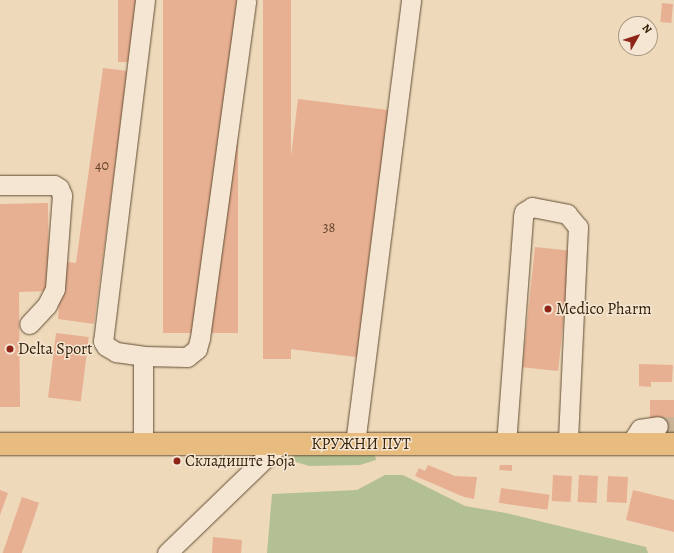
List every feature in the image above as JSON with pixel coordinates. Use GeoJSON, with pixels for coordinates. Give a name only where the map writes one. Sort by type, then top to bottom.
{"type":"FeatureCollection","features":[{"type":"Feature","properties":{"kind":"main road","name":"КРУЖНИ ПУТ"},"geometry":{"type":"LineString","coordinates":[[0,444],[674,444]]}},
{"type":"Feature","properties":{"kind":"lane"},"geometry":{"type":"LineString","coordinates":[[145,0],[103,341],[106,346],[116,352],[143,356],[187,357],[197,349],[200,338],[246,0]]}},
{"type":"Feature","properties":{"kind":"lane"},"geometry":{"type":"LineString","coordinates":[[355,444],[412,0]]}},
{"type":"Feature","properties":{"kind":"lane"},"geometry":{"type":"LineString","coordinates":[[0,185],[54,184],[59,188],[62,196],[55,289],[47,305],[29,324]]}},
{"type":"Feature","properties":{"kind":"lane"},"geometry":{"type":"LineString","coordinates":[[506,444],[523,217],[524,212],[532,207],[568,214],[578,227],[568,443]]}},
{"type":"Feature","properties":{"kind":"lane"},"geometry":{"type":"LineString","coordinates":[[143,356],[143,443]]}},
{"type":"Feature","properties":{"kind":"lane"},"geometry":{"type":"LineString","coordinates":[[631,443],[640,429],[658,426]]}},
{"type":"Feature","properties":{"kind":"lane"},"geometry":{"type":"LineString","coordinates":[[168,553],[280,444]]}},
{"type":"Feature","properties":{"kind":"green space"},"geometry":{"type":"Polygon","coordinates":[[[293,454],[375,455],[376,460],[360,465],[309,466],[296,462],[293,454]]]}},
{"type":"Feature","properties":{"kind":"green space"},"geometry":{"type":"Polygon","coordinates":[[[385,475],[403,475],[465,506],[506,513],[646,547],[648,553],[267,553],[272,494],[357,490],[385,475]]]}},
{"type":"Feature","properties":{"kind":"building"},"geometry":{"type":"Polygon","coordinates":[[[118,0],[139,0],[139,62],[118,62],[118,0]]]}},
{"type":"Feature","properties":{"kind":"building"},"geometry":{"type":"Polygon","coordinates":[[[163,0],[238,0],[238,333],[163,333],[163,0]]]}},
{"type":"Feature","properties":{"kind":"building"},"geometry":{"type":"Polygon","coordinates":[[[263,0],[291,0],[291,359],[263,359],[263,0]]]}},
{"type":"Feature","properties":{"kind":"building"},"geometry":{"type":"Polygon","coordinates":[[[662,3],[673,4],[671,23],[660,22],[662,3]]]}},
{"type":"Feature","properties":{"kind":"building"},"geometry":{"type":"Polygon","coordinates":[[[103,68],[128,71],[94,324],[58,319],[62,261],[76,263],[103,68]]]}},
{"type":"Feature","properties":{"kind":"building"},"geometry":{"type":"Polygon","coordinates":[[[298,99],[390,110],[360,357],[268,346],[298,99]]]}},
{"type":"Feature","properties":{"kind":"building","name":"Delta Sport"},"geometry":{"type":"Polygon","coordinates":[[[48,203],[49,291],[19,292],[20,407],[0,407],[0,204],[48,203]]]}},
{"type":"Feature","properties":{"kind":"building","name":"Medico Pharm"},"geometry":{"type":"Polygon","coordinates":[[[535,247],[571,251],[558,371],[522,367],[535,247]]]}},
{"type":"Feature","properties":{"kind":"building"},"geometry":{"type":"Polygon","coordinates":[[[56,333],[89,337],[81,402],[48,398],[56,333]]]}},
{"type":"Feature","properties":{"kind":"building"},"geometry":{"type":"Polygon","coordinates":[[[639,364],[673,365],[672,382],[651,382],[651,387],[639,386],[639,364]]]}},
{"type":"Feature","properties":{"kind":"building"},"geometry":{"type":"Polygon","coordinates":[[[650,400],[674,400],[674,425],[650,425],[650,400]]]}},
{"type":"Feature","properties":{"kind":"building"},"geometry":{"type":"Polygon","coordinates":[[[428,465],[455,476],[477,477],[474,499],[464,497],[415,476],[419,468],[425,471],[428,465]]]}},
{"type":"Feature","properties":{"kind":"building"},"geometry":{"type":"Polygon","coordinates":[[[500,465],[512,465],[512,471],[499,470],[500,465]]]}},
{"type":"Feature","properties":{"kind":"building"},"geometry":{"type":"Polygon","coordinates":[[[553,475],[572,476],[571,502],[552,501],[553,475]]]}},
{"type":"Feature","properties":{"kind":"building"},"geometry":{"type":"Polygon","coordinates":[[[579,475],[598,476],[597,503],[578,502],[579,475]]]}},
{"type":"Feature","properties":{"kind":"building"},"geometry":{"type":"Polygon","coordinates":[[[608,476],[628,477],[627,503],[607,502],[608,476]]]}},
{"type":"Feature","properties":{"kind":"building"},"geometry":{"type":"Polygon","coordinates":[[[501,488],[550,495],[547,510],[499,503],[501,488]]]}},
{"type":"Feature","properties":{"kind":"building"},"geometry":{"type":"Polygon","coordinates":[[[0,490],[8,493],[0,515],[0,490]]]}},
{"type":"Feature","properties":{"kind":"building"},"geometry":{"type":"Polygon","coordinates":[[[633,490],[674,500],[674,532],[626,520],[633,490]]]}},
{"type":"Feature","properties":{"kind":"building"},"geometry":{"type":"Polygon","coordinates":[[[22,497],[39,503],[22,553],[3,553],[22,497]]]}},
{"type":"Feature","properties":{"kind":"building"},"geometry":{"type":"Polygon","coordinates":[[[213,537],[242,540],[241,553],[212,553],[213,537]]]}},
{"type":"Feature","properties":{"kind":"tunnel"},"geometry":{"type":"LineString","coordinates":[[658,426],[674,426]]}},
{"type":"Feature","properties":{"kind":"place","name":"Medico Pharm"},"geometry":{"type":"Point","coordinates":[548,309]}},
{"type":"Feature","properties":{"kind":"place","name":"Delta Sport"},"geometry":{"type":"Point","coordinates":[10,349]}},
{"type":"Feature","properties":{"kind":"place","name":"Складиште Боја"},"geometry":{"type":"Point","coordinates":[177,461]}}]}
